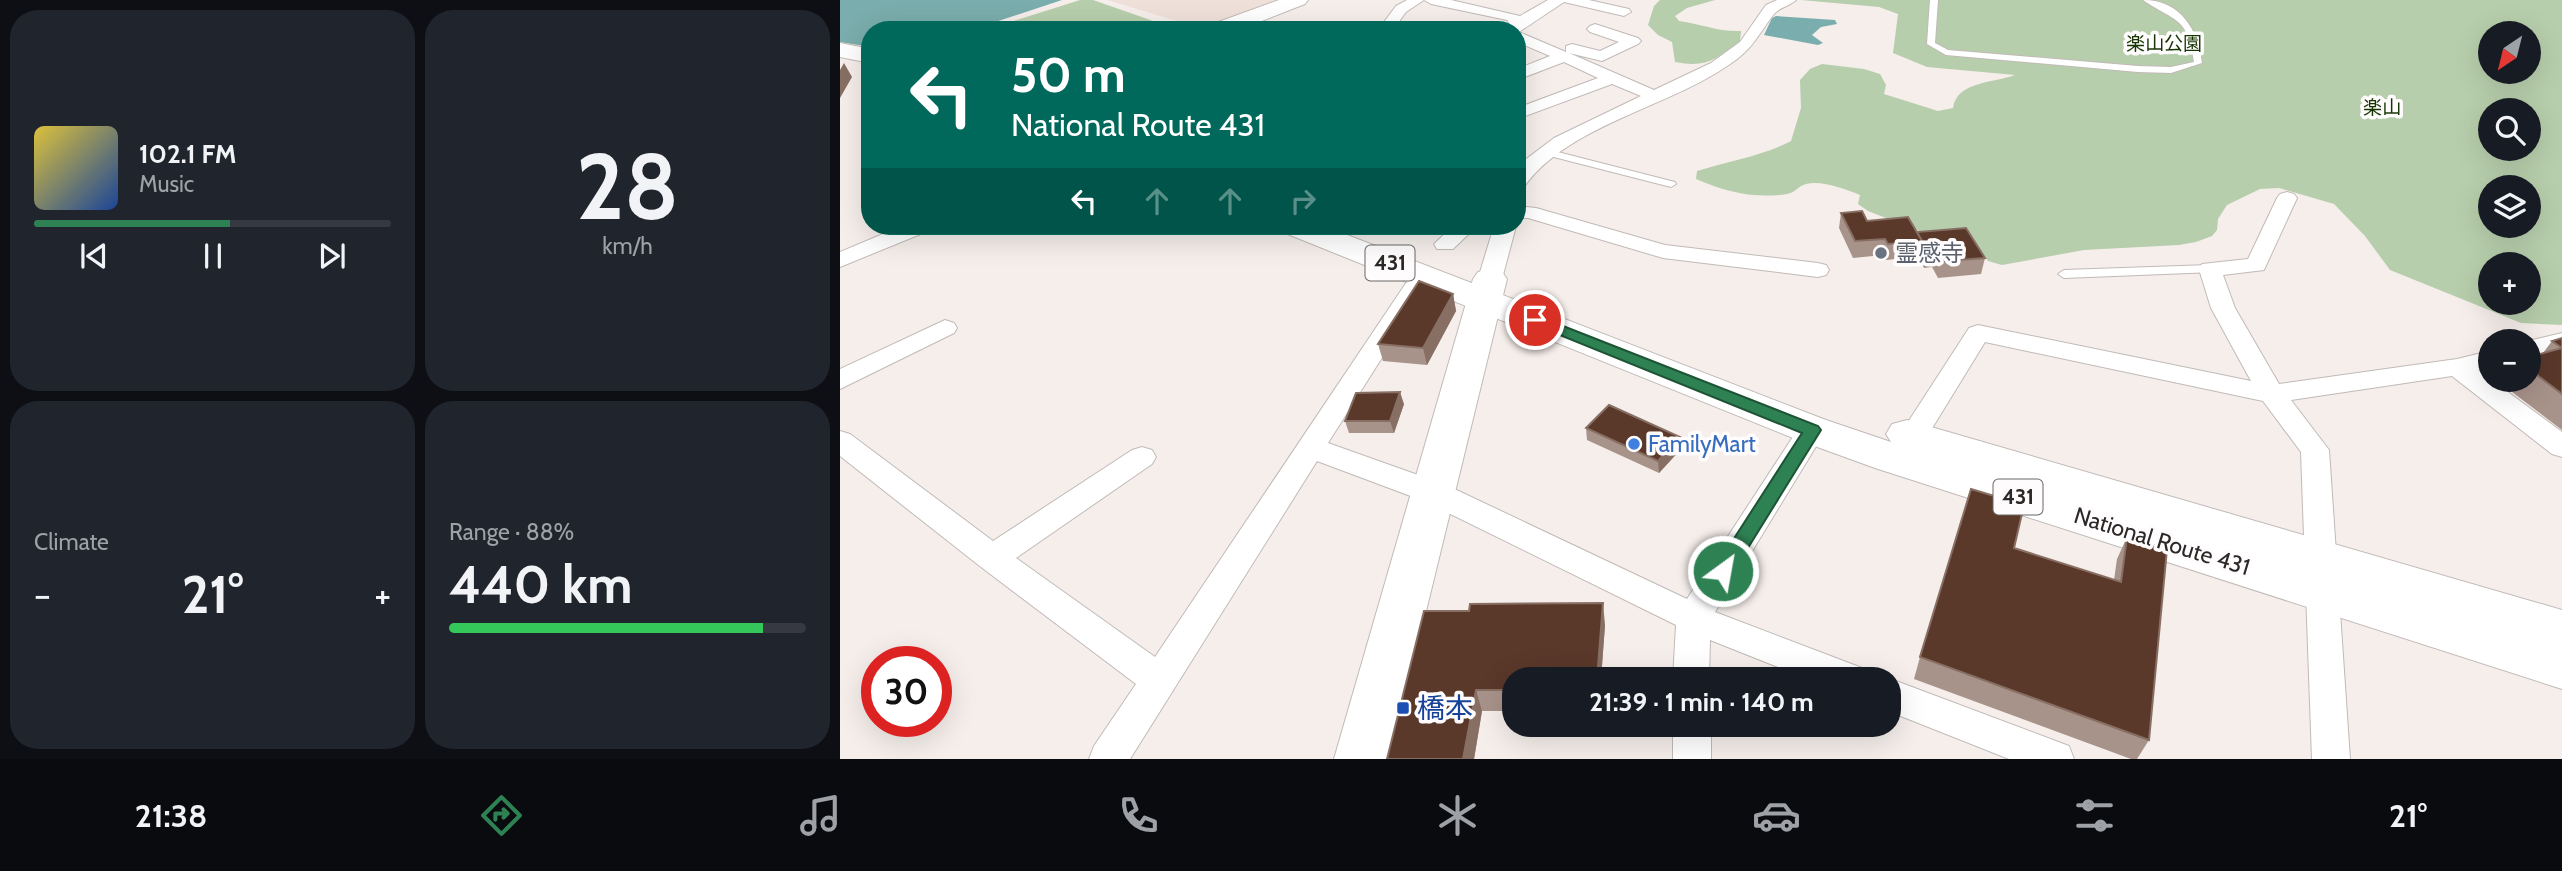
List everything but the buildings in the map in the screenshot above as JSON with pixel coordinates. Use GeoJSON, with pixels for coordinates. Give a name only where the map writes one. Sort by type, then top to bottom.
{"type":"FeatureCollection","features":[{"type":"Feature","properties":{"kind":"main road"},"geometry":{"type":"LineString","coordinates":[[1242,21],[1298,0]]}},
{"type":"Feature","properties":{"kind":"main road"},"geometry":{"type":"LineString","coordinates":[[840,50],[861,54]]}},
{"type":"Feature","properties":{"kind":"main road"},"geometry":{"type":"LineString","coordinates":[[840,62],[861,66]]}},
{"type":"Feature","properties":{"kind":"main road","name":"National Route 431"},"geometry":{"type":"LineString","coordinates":[[1323,235],[2320,575],[2562,666]]}},
{"type":"Feature","properties":{"kind":"main road","name":"National Route 431"},"geometry":{"type":"LineString","coordinates":[[1371,235],[1487,289],[1812,430],[1890,457],[2320,575],[2562,631]]}},
{"type":"Feature","properties":{"kind":"main road"},"geometry":{"type":"LineString","coordinates":[[1362,759],[1435,493],[1487,289]]}},
{"type":"Feature","properties":{"kind":"street"},"geometry":{"type":"LineString","coordinates":[[1392,21],[1401,9],[1417,0]]}},
{"type":"Feature","properties":{"kind":"street"},"geometry":{"type":"LineString","coordinates":[[1431,0],[1506,15],[1514,21]]}},
{"type":"Feature","properties":{"kind":"street"},"geometry":{"type":"LineString","coordinates":[[1526,23],[1558,0]]}},
{"type":"Feature","properties":{"kind":"street"},"geometry":{"type":"LineString","coordinates":[[1569,0],[1624,12]]}},
{"type":"Feature","properties":{"kind":"street"},"geometry":{"type":"LineString","coordinates":[[1526,170],[1546,152],[1571,136],[1717,66],[1746,45],[1771,8],[1789,0]]}},
{"type":"Feature","properties":{"kind":"street"},"geometry":{"type":"LineString","coordinates":[[1542,48],[1555,44],[1602,56],[1633,41],[1595,29]]}},
{"type":"Feature","properties":{"kind":"street"},"geometry":{"type":"LineString","coordinates":[[1526,37],[1542,48],[1654,96]]}},
{"type":"Feature","properties":{"kind":"street"},"geometry":{"type":"LineString","coordinates":[[1526,71],[1563,57]]}},
{"type":"Feature","properties":{"kind":"street"},"geometry":{"type":"LineString","coordinates":[[1526,111],[1612,78]]}},
{"type":"Feature","properties":{"kind":"street"},"geometry":{"type":"LineString","coordinates":[[2287,198],[2256,265],[2210,269],[2223,308],[2272,394],[2315,450],[2331,759]]}},
{"type":"Feature","properties":{"kind":"street"},"geometry":{"type":"LineString","coordinates":[[1526,212],[1662,251],[1818,270]]}},
{"type":"Feature","properties":{"kind":"street"},"geometry":{"type":"LineString","coordinates":[[840,260],[899,235]]}},
{"type":"Feature","properties":{"kind":"street"},"geometry":{"type":"LineString","coordinates":[[1445,244],[1454,235]]}},
{"type":"Feature","properties":{"kind":"street"},"geometry":{"type":"LineString","coordinates":[[1487,289],[1502,235]]}},
{"type":"Feature","properties":{"kind":"street"},"geometry":{"type":"LineString","coordinates":[[1108,759],[1414,288]]}},
{"type":"Feature","properties":{"kind":"street"},"geometry":{"type":"LineString","coordinates":[[840,380],[945,328]]}},
{"type":"Feature","properties":{"kind":"street"},"geometry":{"type":"LineString","coordinates":[[1913,436],[1978,334],[2272,394],[2478,362]]}},
{"type":"Feature","properties":{"kind":"street"},"geometry":{"type":"LineString","coordinates":[[2541,346],[2562,341]]}},
{"type":"Feature","properties":{"kind":"street"},"geometry":{"type":"LineString","coordinates":[[2457,367],[2562,447]]}},
{"type":"Feature","properties":{"kind":"street"},"geometry":{"type":"LineString","coordinates":[[1691,667],[1693,618],[1812,430]]}},
{"type":"Feature","properties":{"kind":"street"},"geometry":{"type":"LineString","coordinates":[[840,441],[992,558],[1159,680]]}},
{"type":"Feature","properties":{"kind":"street"},"geometry":{"type":"LineString","coordinates":[[1311,448],[1435,493],[1693,618],[1818,667]]}},
{"type":"Feature","properties":{"kind":"street"},"geometry":{"type":"LineString","coordinates":[[992,558],[1142,457]]}},
{"type":"Feature","properties":{"kind":"street"},"geometry":{"type":"LineString","coordinates":[[1901,699],[2055,759]]}},
{"type":"Feature","properties":{"kind":"street"},"geometry":{"type":"LineString","coordinates":[[1692,737],[1692,759]]}},
{"type":"Feature","properties":{"kind":"lane"},"geometry":{"type":"LineString","coordinates":[[1934,0],[1931,44],[1946,52],[2138,69],[2171,70],[2198,63],[2196,39],[2177,13],[2147,0]]}},
{"type":"Feature","properties":{"kind":"lane"},"geometry":{"type":"LineString","coordinates":[[1546,152],[1671,184]]}},
{"type":"Feature","properties":{"kind":"lane"},"geometry":{"type":"LineString","coordinates":[[2064,274],[2210,269]]}},
{"type":"Feature","properties":{"kind":"shaded area"},"geometry":{"type":"Polygon","coordinates":[[[1107,0],[1285,0],[1221,21],[1177,21],[1107,0]]]}},
{"type":"Feature","properties":{"kind":"green space"},"geometry":{"type":"Polygon","coordinates":[[[1080,0],[1093,0],[1153,21],[1014,21],[1080,0]]]}},
{"type":"Feature","properties":{"kind":"green space"},"geometry":{"type":"Polygon","coordinates":[[[1660,0],[1715,0],[1687,8],[1675,16],[1679,21],[1741,31],[1740,41],[1710,61],[1695,64],[1675,62],[1672,42],[1658,35],[1648,25],[1654,6],[1660,0]]]}},
{"type":"Feature","properties":{"kind":"green space","name":"楽山"},"geometry":{"type":"Polygon","coordinates":[[[1801,0],[2562,0],[2562,325],[2521,323],[2501,315],[2541,315],[2541,252],[2478,252],[2478,306],[2390,270],[2365,236],[2334,204],[2279,188],[2260,189],[2227,205],[2212,236],[2196,242],[2084,250],[2002,265],[1988,261],[1982,253],[1959,237],[1937,238],[1868,211],[1858,204],[1860,195],[1833,186],[1812,183],[1790,193],[1763,196],[1729,191],[1696,179],[1697,171],[1791,141],[1801,108],[1800,80],[1810,69],[1822,64],[1864,69],[1880,74],[1886,85],[1884,94],[1938,111],[1953,108],[1956,99],[1969,88],[2015,75],[1927,67],[1893,53],[1898,14],[1879,7],[1801,0]]]}},
{"type":"Feature","properties":{"kind":"water"},"geometry":{"type":"Polygon","coordinates":[[[840,0],[1062,0],[998,21],[861,21],[861,46],[840,42],[840,0]]]}},
{"type":"Feature","properties":{"kind":"water"},"geometry":{"type":"Polygon","coordinates":[[[1776,16],[1835,20],[1837,24],[1821,27],[1812,35],[1823,43],[1818,45],[1764,35],[1772,18],[1776,16]]]}},
{"type":"Feature","properties":{"kind":"place","name":"霊感寺"},"geometry":{"type":"Point","coordinates":[1881,253]}},
{"type":"Feature","properties":{"kind":"place","name":"FamilyMart"},"geometry":{"type":"Point","coordinates":[1634,444]}},
{"type":"Feature","properties":{"kind":"place","name":"橋本"},"geometry":{"type":"Point","coordinates":[1403,708]}},
{"type":"Feature","properties":{"kind":"route"},"geometry":{"type":"LineString","coordinates":[[1535,320],[1812,430],[1723,571]]}},
{"type":"Feature","properties":{"kind":"park label","name":"楽山公園"},"geometry":{"type":"Point","coordinates":[2164,43]}}]}
